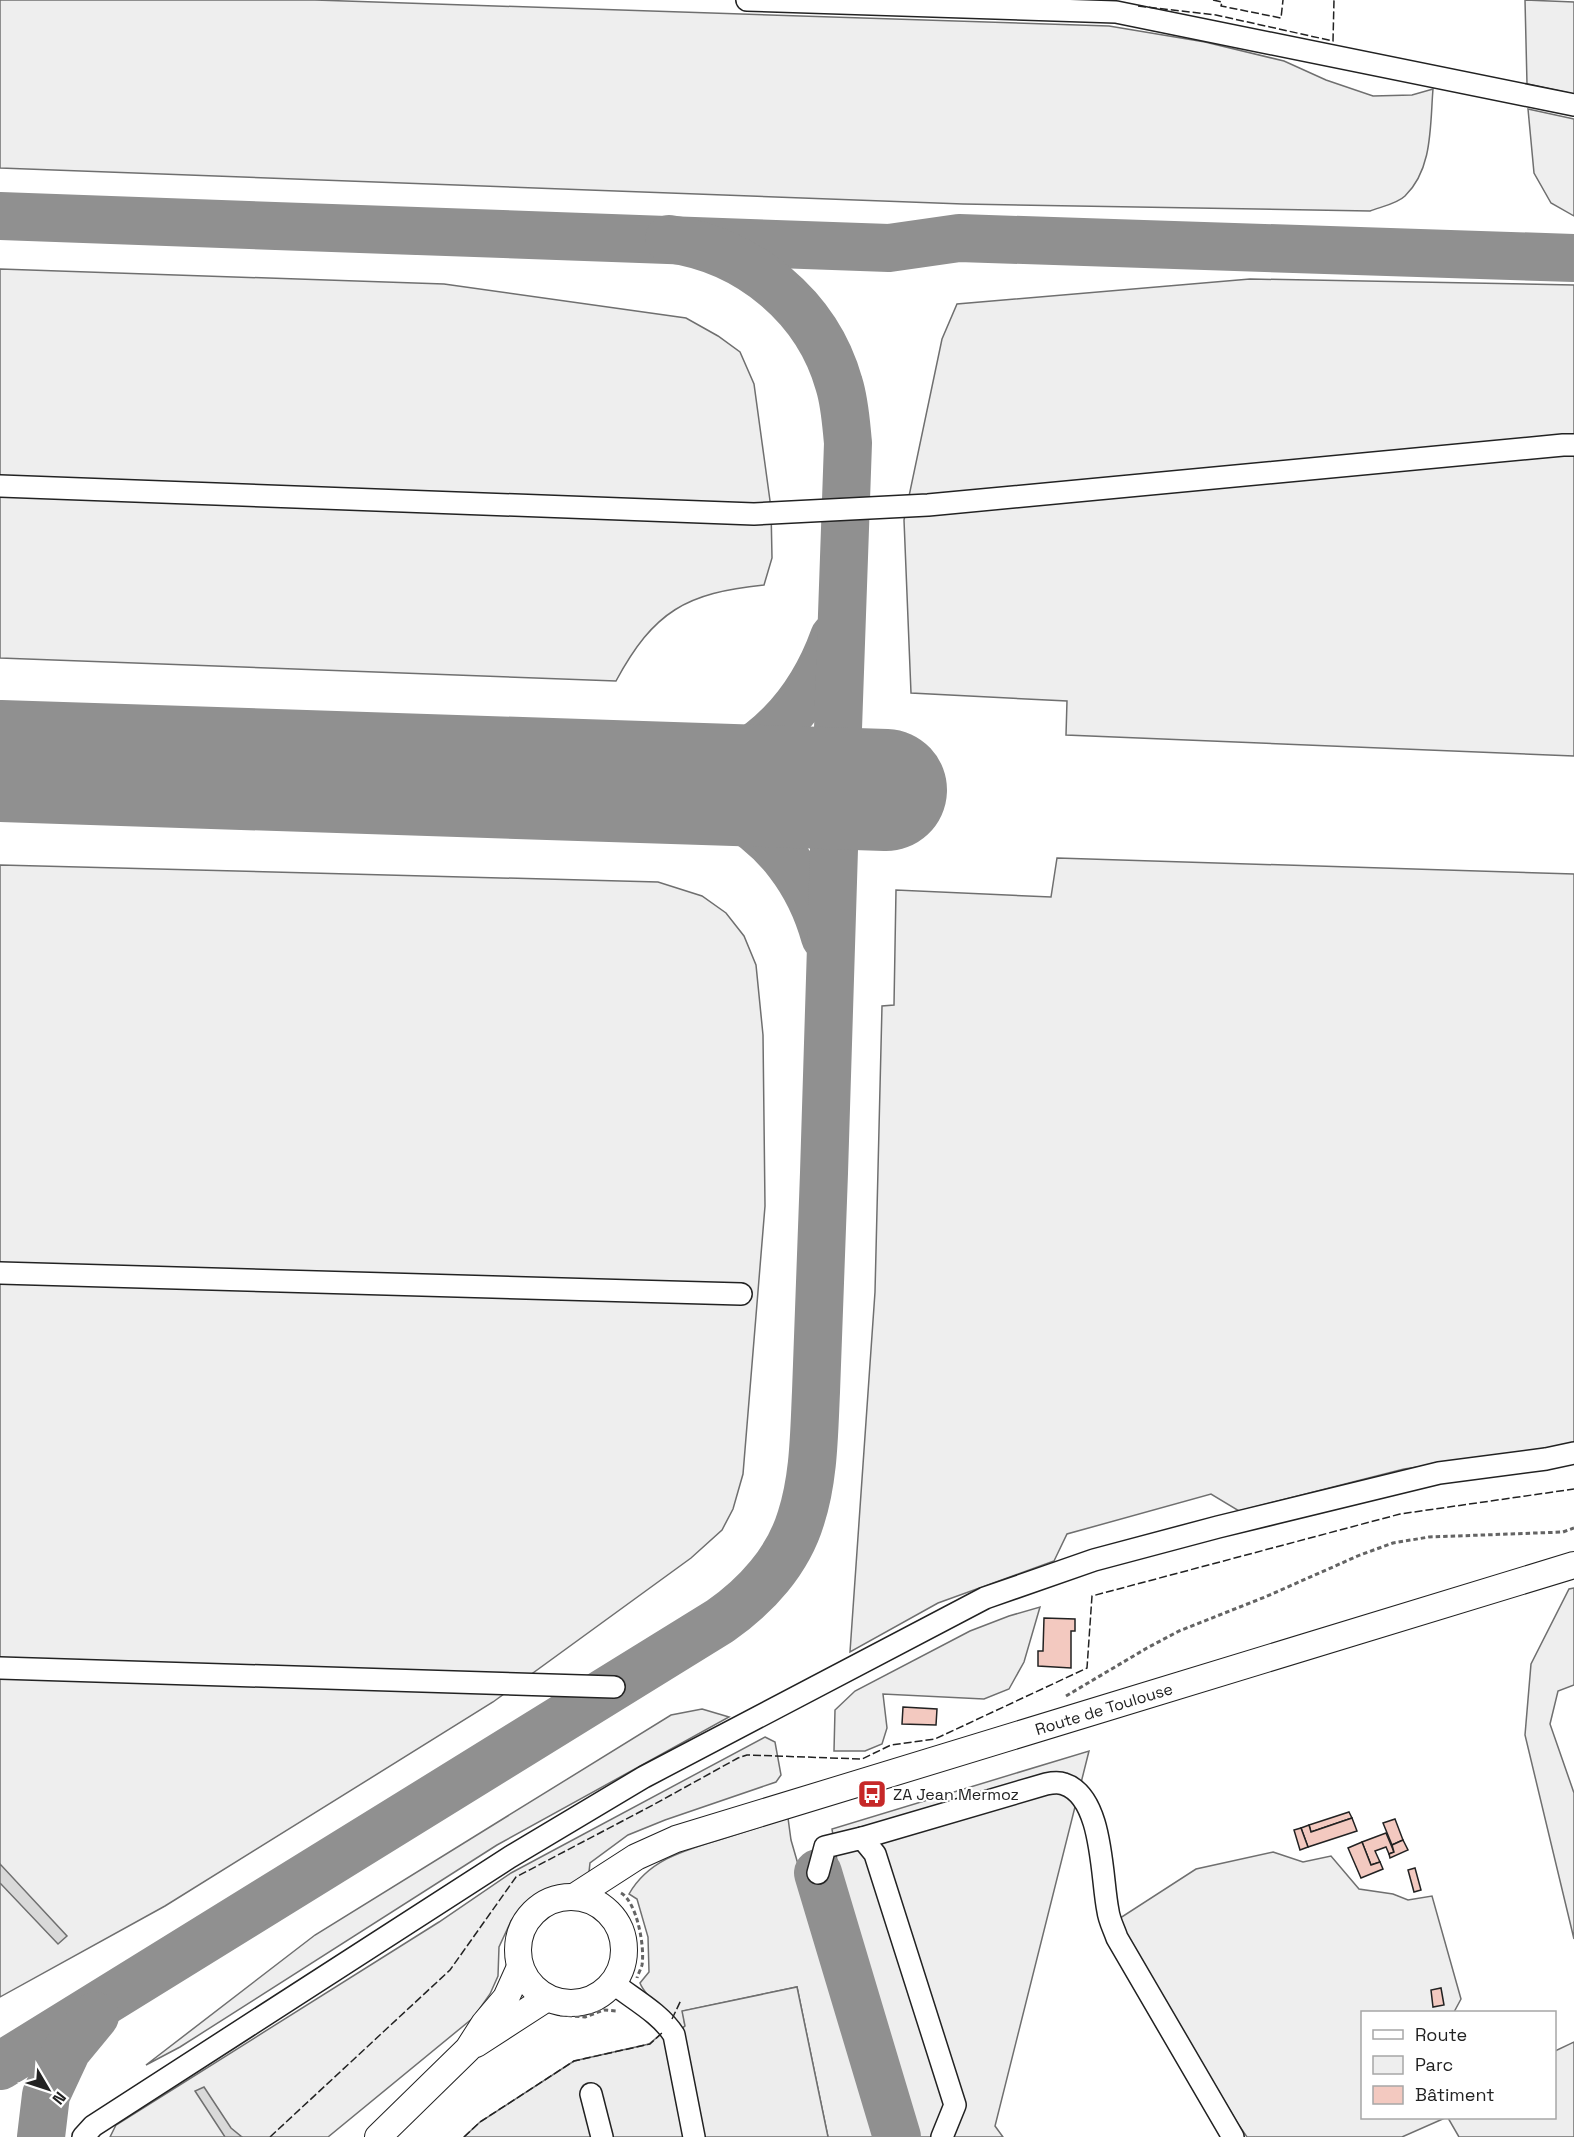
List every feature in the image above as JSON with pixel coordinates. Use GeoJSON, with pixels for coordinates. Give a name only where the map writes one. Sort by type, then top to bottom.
{"type":"FeatureCollection","features":[{"type":"Feature","properties":{"kind":"main road","name":"Route de Toulouse"},"geometry":{"type":"LineString","coordinates":[[574,1897],[659,1845],[1574,1565]]}},
{"type":"Feature","properties":{"kind":"main road"},"geometry":{"type":"LineString","coordinates":[[615,1922],[614,1905],[617,1892],[636,1857]]}},
{"type":"Feature","properties":{"kind":"main road"},"geometry":{"type":"LineString","coordinates":[[574,1897],[597,1904],[615,1922],[622,1936],[624,1952],[613,1983],[602,1993],[590,2000],[561,2003],[547,1998],[526,1980],[520,1967],[519,1938],[524,1924],[533,1912],[545,1904],[559,1898],[574,1897]]}},
{"type":"Feature","properties":{"kind":"main road"},"geometry":{"type":"LineString","coordinates":[[378,2137],[468,2049],[484,2024],[506,1998],[520,1967]]}},
{"type":"Feature","properties":{"kind":"main road"},"geometry":{"type":"LineString","coordinates":[[468,2049],[547,1998]]}},
{"type":"Feature","properties":{"kind":"lane"},"geometry":{"type":"LineString","coordinates":[[747,0],[1116,12],[1574,105]]}},
{"type":"Feature","properties":{"kind":"lane"},"geometry":{"type":"LineString","coordinates":[[0,486],[754,514],[928,505],[1574,445]]}},
{"type":"Feature","properties":{"kind":"lane"},"geometry":{"type":"LineString","coordinates":[[0,1273],[741,1294]]}},
{"type":"Feature","properties":{"kind":"lane"},"geometry":{"type":"LineString","coordinates":[[84,2133],[510,1857],[644,1777],[985,1598],[1094,1560],[1218,1527],[1439,1473],[1546,1459],[1574,1453]]}},
{"type":"Feature","properties":{"kind":"lane"},"geometry":{"type":"LineString","coordinates":[[0,1668],[614,1687]]}},
{"type":"Feature","properties":{"kind":"lane"},"geometry":{"type":"LineString","coordinates":[[818,1873],[825,1847],[1046,1784],[1063,1783],[1076,1790],[1085,1801],[1099,1834],[1108,1913],[1117,1938],[1233,2137]]}},
{"type":"Feature","properties":{"kind":"lane"},"geometry":{"type":"LineString","coordinates":[[862,1838],[875,1854],[955,2105],[942,2137]]}},
{"type":"Feature","properties":{"kind":"lane"},"geometry":{"type":"LineString","coordinates":[[613,1983],[653,2013],[669,2027],[674,2035],[694,2137]]}},
{"type":"Feature","properties":{"kind":"lane"},"geometry":{"type":"LineString","coordinates":[[591,2094],[602,2137]]}},
{"type":"Feature","properties":{"kind":"green space"},"geometry":{"type":"Polygon","coordinates":[[[0,0],[315,0],[1109,26],[1205,42],[1284,61],[1326,80],[1373,96],[1412,95],[1433,89],[1430,132],[1425,160],[1414,185],[1398,201],[1370,211],[963,204],[0,168],[0,0]]]}},
{"type":"Feature","properties":{"kind":"green space"},"geometry":{"type":"Polygon","coordinates":[[[1525,0],[1574,2],[1574,94],[1527,84],[1525,0]]]}},
{"type":"Feature","properties":{"kind":"green space"},"geometry":{"type":"Polygon","coordinates":[[[1528,109],[1574,119],[1574,216],[1551,203],[1534,173],[1528,109]]]}},
{"type":"Feature","properties":{"kind":"green space"},"geometry":{"type":"Polygon","coordinates":[[[0,269],[444,284],[686,318],[718,336],[740,352],[754,384],[771,508],[772,558],[764,585],[713,594],[693,600],[675,610],[659,622],[644,638],[616,681],[0,658],[0,269]]]}},
{"type":"Feature","properties":{"kind":"green space"},"geometry":{"type":"Polygon","coordinates":[[[1250,279],[1574,285],[1574,756],[1066,735],[1067,701],[911,693],[904,520],[942,339],[957,304],[1250,279]]]}},
{"type":"Feature","properties":{"kind":"green space"},"geometry":{"type":"Polygon","coordinates":[[[1057,858],[1574,874],[1574,1444],[1404,1469],[1239,1511],[1211,1494],[1067,1534],[1054,1561],[938,1603],[850,1652],[875,1292],[882,1006],[894,1005],[896,890],[1051,897],[1057,858]]]}},
{"type":"Feature","properties":{"kind":"green space"},"geometry":{"type":"Polygon","coordinates":[[[0,865],[658,882],[702,896],[726,913],[744,936],[756,965],[763,1035],[765,1206],[743,1474],[733,1509],[722,1530],[691,1558],[493,1702],[165,1906],[0,1997],[0,865]]]}},
{"type":"Feature","properties":{"kind":"green space"},"geometry":{"type":"Polygon","coordinates":[[[1574,1588],[1574,1685],[1558,1691],[1550,1724],[1574,1793],[1574,1939],[1525,1735],[1531,1664],[1569,1589],[1574,1588]]]}},
{"type":"Feature","properties":{"kind":"green space"},"geometry":{"type":"Polygon","coordinates":[[[1040,1607],[1024,1662],[1009,1689],[984,1699],[883,1694],[887,1728],[882,1744],[865,1751],[834,1751],[835,1710],[855,1691],[970,1631],[1040,1607]]]}},
{"type":"Feature","properties":{"kind":"green space"},"geometry":{"type":"Polygon","coordinates":[[[702,1709],[729,1717],[497,1845],[180,2047],[146,2065],[315,1935],[671,1715],[702,1709]]]}},
{"type":"Feature","properties":{"kind":"green space"},"geometry":{"type":"Polygon","coordinates":[[[765,1737],[775,1742],[781,1775],[776,1782],[628,1835],[590,1863],[589,1872],[582,1886],[550,1891],[527,1902],[511,1921],[499,1947],[498,1976],[490,1994],[473,2018],[328,2137],[110,2137],[116,2125],[439,1922],[511,1873],[765,1737]]]}},
{"type":"Feature","properties":{"kind":"green space"},"geometry":{"type":"Polygon","coordinates":[[[1089,1751],[995,2126],[1003,2137],[919,2137],[841,1886],[832,1829],[1089,1751]]]}},
{"type":"Feature","properties":{"kind":"green space"},"geometry":{"type":"Polygon","coordinates":[[[788,1818],[791,1840],[877,2137],[828,2137],[797,1987],[683,2011],[685,2026],[680,2030],[652,2000],[640,1983],[649,1972],[648,1937],[637,1899],[629,1894],[637,1882],[658,1864],[682,1852],[788,1818]]]}},
{"type":"Feature","properties":{"kind":"green space"},"geometry":{"type":"Polygon","coordinates":[[[1273,1852],[1303,1862],[1331,1856],[1359,1889],[1393,1894],[1408,1900],[1432,1896],[1461,1999],[1455,2011],[1361,2011],[1361,2119],[1443,2119],[1402,2137],[1247,2137],[1117,1920],[1196,1869],[1273,1852]]]}},
{"type":"Feature","properties":{"kind":"green space"},"geometry":{"type":"Polygon","coordinates":[[[1574,2042],[1574,2137],[1459,2137],[1449,2119],[1556,2119],[1556,2051],[1574,2042]]]}},
{"type":"Feature","properties":{"kind":"shaded area"},"geometry":{"type":"Polygon","coordinates":[[[0,1864],[67,1936],[58,1944],[0,1883],[0,1864]]]}},
{"type":"Feature","properties":{"kind":"shaded area"},"geometry":{"type":"Polygon","coordinates":[[[797,1987],[828,2137],[464,2137],[480,2122],[574,2061],[649,2044],[660,2035],[680,2030],[685,2026],[682,2011],[797,1987]]]}},
{"type":"Feature","properties":{"kind":"shaded area"},"geometry":{"type":"Polygon","coordinates":[[[204,2087],[231,2128],[242,2137],[225,2137],[195,2091],[204,2087]]]}},
{"type":"Feature","properties":{"kind":"building"},"geometry":{"type":"Polygon","coordinates":[[[1044,1618],[1075,1619],[1075,1631],[1071,1631],[1071,1668],[1038,1666],[1038,1651],[1043,1651],[1044,1618]]]}},
{"type":"Feature","properties":{"kind":"building"},"geometry":{"type":"Polygon","coordinates":[[[903,1707],[937,1709],[936,1725],[902,1724],[903,1707]]]}},
{"type":"Feature","properties":{"kind":"building"},"geometry":{"type":"Polygon","coordinates":[[[1349,1812],[1352,1818],[1311,1832],[1309,1825],[1349,1812]]]}},
{"type":"Feature","properties":{"kind":"building"},"geometry":{"type":"Polygon","coordinates":[[[1352,1818],[1357,1831],[1308,1847],[1301,1828],[1309,1825],[1311,1832],[1352,1818]]]}},
{"type":"Feature","properties":{"kind":"building"},"geometry":{"type":"Polygon","coordinates":[[[1395,1819],[1403,1840],[1392,1845],[1383,1823],[1395,1819]]]}},
{"type":"Feature","properties":{"kind":"building"},"geometry":{"type":"Polygon","coordinates":[[[1301,1828],[1308,1847],[1300,1850],[1294,1830],[1301,1828]]]}},
{"type":"Feature","properties":{"kind":"building"},"geometry":{"type":"Polygon","coordinates":[[[1386,1833],[1394,1852],[1389,1854],[1386,1847],[1375,1851],[1380,1862],[1371,1865],[1362,1842],[1386,1833]]]}},
{"type":"Feature","properties":{"kind":"building"},"geometry":{"type":"Polygon","coordinates":[[[1403,1840],[1408,1850],[1390,1858],[1389,1854],[1394,1852],[1392,1845],[1403,1840]]]}},
{"type":"Feature","properties":{"kind":"building"},"geometry":{"type":"Polygon","coordinates":[[[1362,1842],[1371,1865],[1380,1862],[1383,1869],[1361,1878],[1348,1848],[1362,1842]]]}},
{"type":"Feature","properties":{"kind":"building"},"geometry":{"type":"Polygon","coordinates":[[[1415,1868],[1421,1890],[1414,1892],[1408,1870],[1415,1868]]]}},
{"type":"Feature","properties":{"kind":"building"},"geometry":{"type":"Polygon","coordinates":[[[1441,1988],[1444,2005],[1433,2007],[1431,1990],[1441,1988]]]}},
{"type":"Feature","properties":{"kind":"taxiway"},"geometry":{"type":"LineString","coordinates":[[0,216],[889,248],[959,238],[1574,258]]}},
{"type":"Feature","properties":{"kind":"taxiway"},"geometry":{"type":"LineString","coordinates":[[0,2066],[720,1621],[758,1589],[769,1576],[788,1549],[801,1518],[809,1487],[815,1424],[847,428],[841,391],[829,356],[814,330],[796,307],[775,286],[752,269],[726,255],[698,245],[669,239]]}},
{"type":"Feature","properties":{"kind":"taxiway"},"geometry":{"type":"LineString","coordinates":[[656,783],[717,768],[761,742],[797,706],[812,684],[834,637]]}},
{"type":"Feature","properties":{"kind":"taxiway"},"geometry":{"type":"LineString","coordinates":[[656,783],[717,805],[760,833],[775,847],[800,879],[825,937]]}},
{"type":"Feature","properties":{"kind":"taxiway"},"geometry":{"type":"LineString","coordinates":[[818,1873],[897,2137]]}},
{"type":"Feature","properties":{"kind":"taxiway"},"geometry":{"type":"LineString","coordinates":[[41,2137],[46,2095],[67,2050],[95,2016]]}},
{"type":"Feature","properties":{"kind":"runway"},"geometry":{"type":"LineString","coordinates":[[0,761],[886,790]]}},
{"type":"Feature","properties":{"kind":"fence"},"geometry":{"type":"LineString","coordinates":[[1213,0],[1222,2],[1221,6],[1281,18],[1283,0]]}},
{"type":"Feature","properties":{"kind":"fence"},"geometry":{"type":"LineString","coordinates":[[1138,6],[1216,15],[1333,41],[1334,0]]}},
{"type":"Feature","properties":{"kind":"fence"},"geometry":{"type":"LineString","coordinates":[[270,2137],[450,1970],[516,1877],[738,1758],[747,1755],[862,1759],[891,1745],[935,1739],[1087,1668],[1092,1596],[1400,1514],[1574,1489]]}},
{"type":"Feature","properties":{"kind":"fence"},"geometry":{"type":"LineString","coordinates":[[672,2019],[681,2000]]}},
{"type":"Feature","properties":{"kind":"fence"},"geometry":{"type":"LineString","coordinates":[[464,2137],[480,2122],[574,2061],[650,2044],[664,2031]]}},
{"type":"Feature","properties":{"kind":"place","name":"ZA Jean Mermoz"},"geometry":{"type":"Point","coordinates":[872,1794]}}]}
